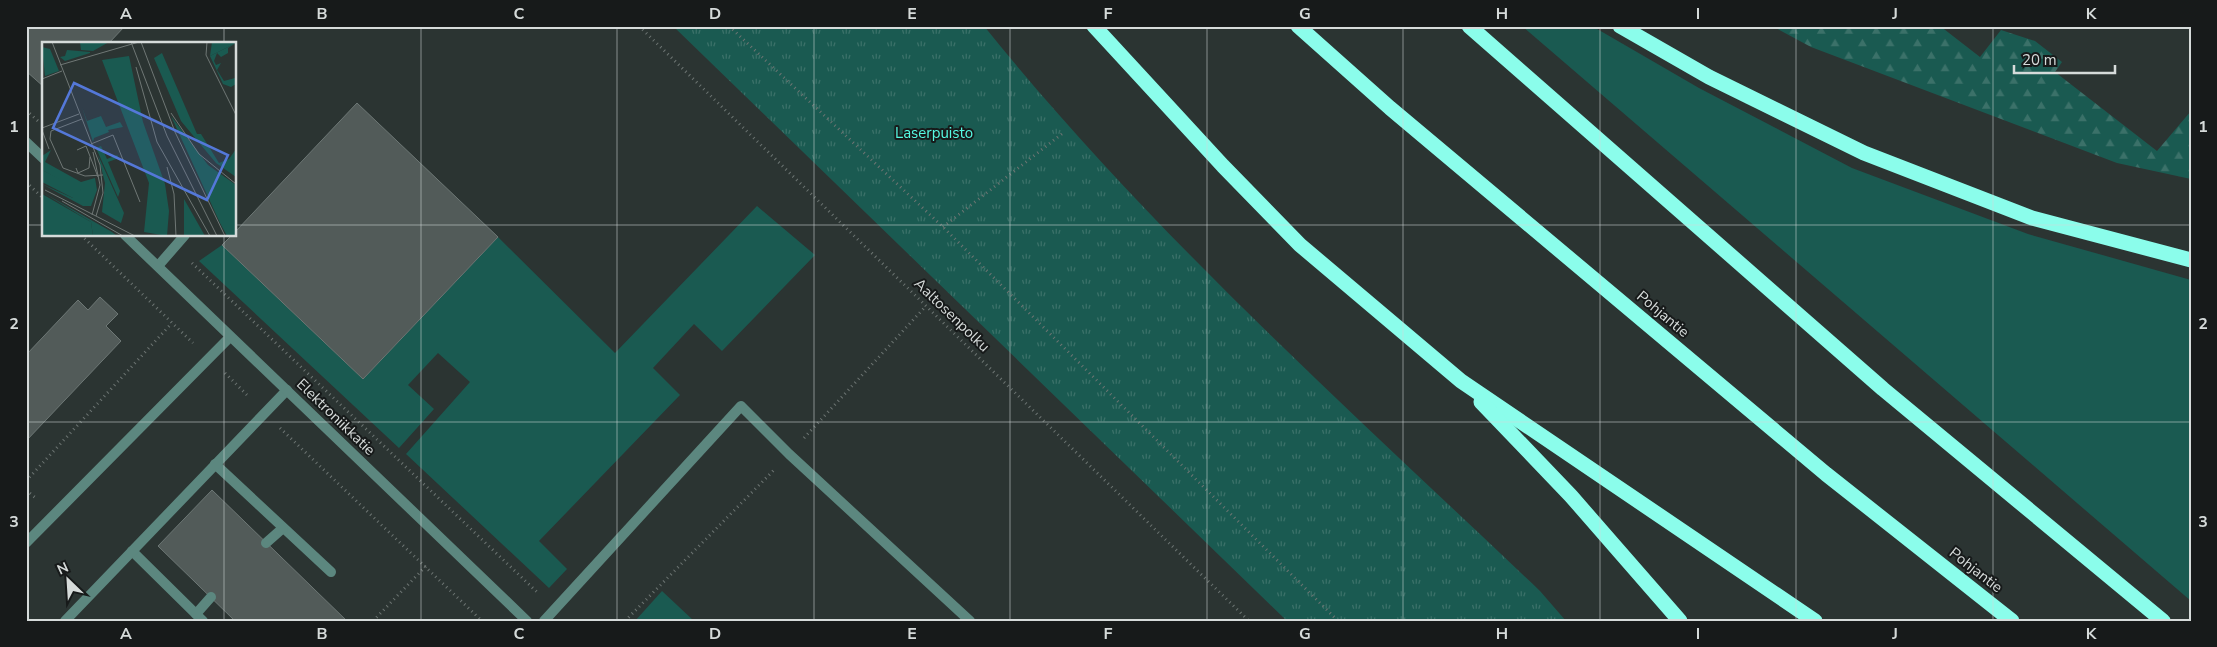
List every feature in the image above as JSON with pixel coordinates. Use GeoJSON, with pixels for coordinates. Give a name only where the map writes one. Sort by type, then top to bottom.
{"type":"FeatureCollection","features":[{"type":"Feature","properties":{"kind":"highway"},"geometry":{"type":"LineString","coordinates":[[1094,26],[1223,166],[1300,245],[1462,381],[1815,621]]}},
{"type":"Feature","properties":{"kind":"highway","name":"Pohjantie"},"geometry":{"type":"LineString","coordinates":[[1298,26],[1390,108],[1826,474],[2012,621]]}},
{"type":"Feature","properties":{"kind":"highway"},"geometry":{"type":"LineString","coordinates":[[1469,26],[1883,389],[2163,621]]}},
{"type":"Feature","properties":{"kind":"highway"},"geometry":{"type":"LineString","coordinates":[[1620,26],[1709,78],[1864,153],[2032,218],[2191,260]]}},
{"type":"Feature","properties":{"kind":"highway"},"geometry":{"type":"LineString","coordinates":[[1462,381],[1570,496],[1680,621]]}},
{"type":"Feature","properties":{"kind":"street"},"geometry":{"type":"LineString","coordinates":[[26,142],[42,157]]}},
{"type":"Feature","properties":{"kind":"street","name":"Elektroniikkatie"},"geometry":{"type":"LineString","coordinates":[[125,236],[526,621]]}},
{"type":"Feature","properties":{"kind":"street"},"geometry":{"type":"LineString","coordinates":[[158,266],[184,236]]}},
{"type":"Feature","properties":{"kind":"street"},"geometry":{"type":"LineString","coordinates":[[26,543],[230,337]]}},
{"type":"Feature","properties":{"kind":"street"},"geometry":{"type":"LineString","coordinates":[[65,621],[286,390]]}},
{"type":"Feature","properties":{"kind":"street"},"geometry":{"type":"LineString","coordinates":[[544,621],[741,406],[789,454],[970,621]]}},
{"type":"Feature","properties":{"kind":"street"},"geometry":{"type":"LineString","coordinates":[[215,464],[331,572]]}},
{"type":"Feature","properties":{"kind":"street"},"geometry":{"type":"LineString","coordinates":[[266,543],[283,528]]}},
{"type":"Feature","properties":{"kind":"street"},"geometry":{"type":"LineString","coordinates":[[132,551],[200,617],[211,597]]}},
{"type":"Feature","properties":{"kind":"path","name":"Aaltosenpolku"},"geometry":{"type":"LineString","coordinates":[[639,26],[1248,621]]}},
{"type":"Feature","properties":{"kind":"path"},"geometry":{"type":"LineString","coordinates":[[729,26],[944,227],[1338,621]]}},
{"type":"Feature","properties":{"kind":"path"},"geometry":{"type":"LineString","coordinates":[[26,110],[42,124]]}},
{"type":"Feature","properties":{"kind":"path"},"geometry":{"type":"LineString","coordinates":[[944,227],[1063,133]]}},
{"type":"Feature","properties":{"kind":"path"},"geometry":{"type":"LineString","coordinates":[[26,182],[42,197]]}},
{"type":"Feature","properties":{"kind":"path"},"geometry":{"type":"LineString","coordinates":[[175,247],[555,609]]}},
{"type":"Feature","properties":{"kind":"path"},"geometry":{"type":"LineString","coordinates":[[26,481],[172,322]]}},
{"type":"Feature","properties":{"kind":"path"},"geometry":{"type":"LineString","coordinates":[[373,621],[426,566]]}},
{"type":"Feature","properties":{"kind":"green space","name":"Laserpuisto"},"geometry":{"type":"Polygon","coordinates":[[[673,26],[984,26],[1114,176],[1183,247],[1324,387],[1540,591],[1566,621],[1287,621],[673,26]]]}},
{"type":"Feature","properties":{"kind":"green space"},"geometry":{"type":"Polygon","coordinates":[[[1522,26],[1592,26],[1699,88],[1852,168],[2028,234],[2191,280],[2191,601],[1522,26]]]}},
{"type":"Feature","properties":{"kind":"green space"},"geometry":{"type":"Polygon","coordinates":[[[1772,26],[1940,26],[1980,57],[2001,30],[2035,41],[2062,62],[2055,72],[2157,151],[2191,111],[2191,179],[2117,163],[1811,47],[1772,26]]]}},
{"type":"Feature","properties":{"kind":"green space"},"geometry":{"type":"Polygon","coordinates":[[[757,206],[815,255],[722,351],[694,324],[653,368],[680,395],[539,541],[567,569],[549,588],[406,454],[470,382],[438,353],[408,385],[434,409],[399,448],[199,261],[222,245],[363,379],[498,237],[615,353],[757,206]]]}},
{"type":"Feature","properties":{"kind":"green space"},"geometry":{"type":"Polygon","coordinates":[[[662,591],[694,621],[635,621],[662,591]]]}},
{"type":"Feature","properties":{"kind":"building"},"geometry":{"type":"Polygon","coordinates":[[[26,26],[125,26],[110,42],[42,42],[42,85],[26,71],[26,26]]]}},
{"type":"Feature","properties":{"kind":"building"},"geometry":{"type":"Polygon","coordinates":[[[357,103],[498,237],[363,379],[222,245],[231,236],[236,236],[236,231],[357,103]]]}},
{"type":"Feature","properties":{"kind":"building"},"geometry":{"type":"Polygon","coordinates":[[[100,297],[118,314],[106,326],[121,341],[26,441],[26,355],[78,300],[88,310],[100,297]]]}},
{"type":"Feature","properties":{"kind":"building"},"geometry":{"type":"Polygon","coordinates":[[[212,490],[347,621],[235,621],[158,546],[212,490]]]}}]}
